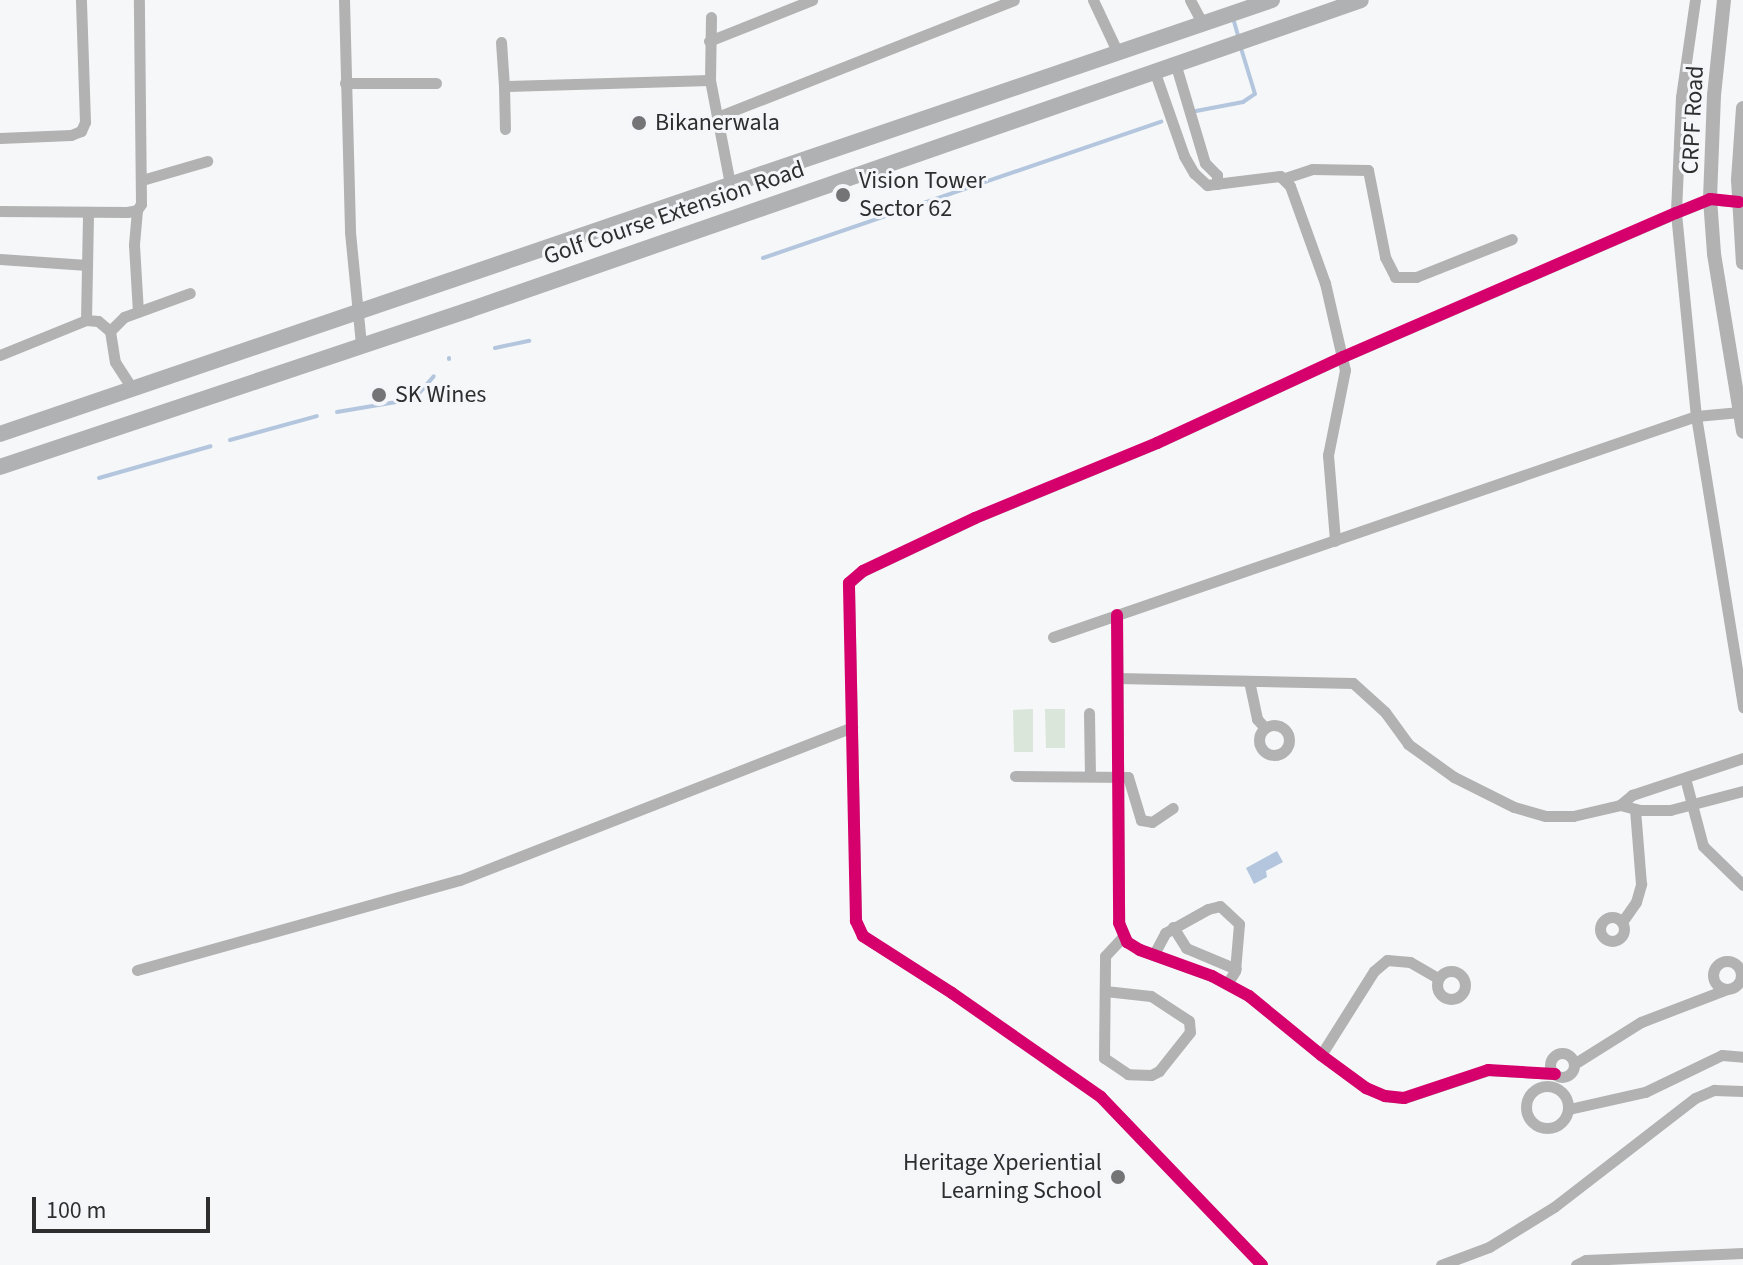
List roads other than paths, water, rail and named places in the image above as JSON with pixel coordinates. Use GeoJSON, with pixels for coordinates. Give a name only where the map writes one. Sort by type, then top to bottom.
{"type":"FeatureCollection","features":[{"type":"Feature","properties":{"kind":"main road","name":"Golf Course Extension Road"},"geometry":{"type":"LineString","coordinates":[[0,434],[1272,0]]}},
{"type":"Feature","properties":{"kind":"main road","name":"Golf Course Extension Road"},"geometry":{"type":"LineString","coordinates":[[0,467],[1361,0]]}},
{"type":"Feature","properties":{"kind":"street"},"geometry":{"type":"LineString","coordinates":[[0,138],[71,135],[81,131],[85,122],[81,0]]}},
{"type":"Feature","properties":{"kind":"street"},"geometry":{"type":"LineString","coordinates":[[138,312],[134,245],[142,180],[139,0]]}},
{"type":"Feature","properties":{"kind":"street"},"geometry":{"type":"LineString","coordinates":[[344,0],[356,311],[361,345]]}},
{"type":"Feature","properties":{"kind":"street"},"geometry":{"type":"LineString","coordinates":[[709,41],[812,0]]}},
{"type":"Feature","properties":{"kind":"street"},"geometry":{"type":"LineString","coordinates":[[717,117],[1014,0]]}},
{"type":"Feature","properties":{"kind":"street"},"geometry":{"type":"LineString","coordinates":[[1093,0],[1117,51]]}},
{"type":"Feature","properties":{"kind":"street"},"geometry":{"type":"LineString","coordinates":[[1190,0],[1202,23]]}},
{"type":"Feature","properties":{"kind":"street"},"geometry":{"type":"LineString","coordinates":[[1695,0],[1681,97],[1676,213],[1696,416],[1743,707]]}},
{"type":"Feature","properties":{"kind":"street","name":"CRPF Road"},"geometry":{"type":"LineString","coordinates":[[1724,0],[1714,95],[1710,199],[1714,254],[1743,432]]}},
{"type":"Feature","properties":{"kind":"street"},"geometry":{"type":"LineString","coordinates":[[711,17],[710,80],[730,184]]}},
{"type":"Feature","properties":{"kind":"street"},"geometry":{"type":"LineString","coordinates":[[501,42],[505,129]]}},
{"type":"Feature","properties":{"kind":"street"},"geometry":{"type":"LineString","coordinates":[[1176,66],[1205,163],[1217,175],[1217,184]]}},
{"type":"Feature","properties":{"kind":"street"},"geometry":{"type":"LineString","coordinates":[[1155,73],[1184,156],[1194,173],[1207,185],[1285,178],[1312,169],[1368,170],[1385,257],[1395,277],[1416,277],[1512,239]]}},
{"type":"Feature","properties":{"kind":"street"},"geometry":{"type":"LineString","coordinates":[[504,86],[710,80]]}},
{"type":"Feature","properties":{"kind":"street"},"geometry":{"type":"LineString","coordinates":[[345,83],[436,83]]}},
{"type":"Feature","properties":{"kind":"street"},"geometry":{"type":"LineString","coordinates":[[1743,108],[1738,144],[1743,263]]}},
{"type":"Feature","properties":{"kind":"street"},"geometry":{"type":"LineString","coordinates":[[142,180],[207,161]]}},
{"type":"Feature","properties":{"kind":"street"},"geometry":{"type":"LineString","coordinates":[[1285,178],[1325,283],[1343,357],[1344,382],[1333,418],[1328,455],[1335,541]]}},
{"type":"Feature","properties":{"kind":"street"},"geometry":{"type":"LineString","coordinates":[[1262,1265],[1101,1097],[952,993],[863,936],[856,921],[849,583],[854,577],[975,518],[1157,443],[1343,357],[1676,213],[1710,199],[1739,202]]}},
{"type":"Feature","properties":{"kind":"street"},"geometry":{"type":"LineString","coordinates":[[0,211],[137,210]]}},
{"type":"Feature","properties":{"kind":"street"},"geometry":{"type":"LineString","coordinates":[[86,320],[88,212]]}},
{"type":"Feature","properties":{"kind":"street"},"geometry":{"type":"LineString","coordinates":[[0,259],[87,265]]}},
{"type":"Feature","properties":{"kind":"street"},"geometry":{"type":"LineString","coordinates":[[110,331],[124,317],[190,293]]}},
{"type":"Feature","properties":{"kind":"street"},"geometry":{"type":"LineString","coordinates":[[0,355],[86,320],[98,321],[110,331],[115,362],[132,388]]}},
{"type":"Feature","properties":{"kind":"street"},"geometry":{"type":"LineString","coordinates":[[1053,637],[1696,416],[1740,412]]}},
{"type":"Feature","properties":{"kind":"street"},"geometry":{"type":"LineString","coordinates":[[1117,615],[1119,923],[1123,937],[1133,947],[1227,984],[1249,996],[1366,1088],[1395,1098],[1488,1070],[1566,1076],[1574,1064],[1641,1022],[1727,989],[1739,984],[1742,974],[1732,962],[1718,964],[1713,973],[1715,982],[1727,989]]}},
{"type":"Feature","properties":{"kind":"street"},"geometry":{"type":"LineString","coordinates":[[1117,678],[1353,683],[1385,712],[1408,744],[1480,792],[1530,814],[1573,816],[1620,805],[1632,795],[1743,758]]}},
{"type":"Feature","properties":{"kind":"street"},"geometry":{"type":"LineString","coordinates":[[1249,681],[1257,719],[1265,728]]}},
{"type":"Feature","properties":{"kind":"street"},"geometry":{"type":"LineString","coordinates":[[1089,713],[1090,776]]}},
{"type":"Feature","properties":{"kind":"street"},"geometry":{"type":"LineString","coordinates":[[137,970],[460,880],[852,727]]}},
{"type":"Feature","properties":{"kind":"street"},"geometry":{"type":"LineString","coordinates":[[1015,776],[1128,777],[1141,820],[1152,822],[1173,808]]}},
{"type":"Feature","properties":{"kind":"street"},"geometry":{"type":"LineString","coordinates":[[1685,778],[1703,846],[1743,885]]}},
{"type":"Feature","properties":{"kind":"street"},"geometry":{"type":"LineString","coordinates":[[1620,805],[1635,810],[1690,805],[1743,791]]}},
{"type":"Feature","properties":{"kind":"street"},"geometry":{"type":"LineString","coordinates":[[1622,922],[1636,902],[1641,884],[1635,810]]}},
{"type":"Feature","properties":{"kind":"street"},"geometry":{"type":"LineString","coordinates":[[1154,954],[1165,933],[1173,927],[1220,906],[1230,912],[1239,924],[1236,969],[1227,984]]}},
{"type":"Feature","properties":{"kind":"street"},"geometry":{"type":"LineString","coordinates":[[1173,927],[1186,948],[1236,969]]}},
{"type":"Feature","properties":{"kind":"street"},"geometry":{"type":"LineString","coordinates":[[1105,991],[1151,996],[1189,1021],[1190,1032],[1159,1071],[1151,1075],[1128,1074],[1104,1058],[1105,956],[1123,937]]}},
{"type":"Feature","properties":{"kind":"street"},"geometry":{"type":"LineString","coordinates":[[1321,1055],[1374,971],[1387,960],[1410,962],[1438,978]]}},
{"type":"Feature","properties":{"kind":"street"},"geometry":{"type":"LineString","coordinates":[[1569,1109],[1645,1092],[1743,1049]]}},
{"type":"Feature","properties":{"kind":"street"},"geometry":{"type":"LineString","coordinates":[[1730,1053],[1743,1057]]}},
{"type":"Feature","properties":{"kind":"street"},"geometry":{"type":"LineString","coordinates":[[1555,1074],[1550,1064],[1556,1054],[1568,1054],[1574,1064]]}},
{"type":"Feature","properties":{"kind":"street"},"geometry":{"type":"LineString","coordinates":[[1441,1265],[1489,1247],[1554,1207],[1695,1098],[1714,1090],[1743,1091]]}},
{"type":"Feature","properties":{"kind":"street"},"geometry":{"type":"LineString","coordinates":[[1576,1265],[1586,1260],[1743,1253]]}},
{"type":"Feature","properties":{"kind":"water"},"geometry":{"type":"Polygon","coordinates":[[[1277,851],[1283,862],[1266,871],[1267,877],[1254,884],[1246,868],[1277,851]]]}},
{"type":"Feature","properties":{"kind":"waterway"},"geometry":{"type":"LineString","coordinates":[[1233,18],[1238,36]]}},
{"type":"Feature","properties":{"kind":"waterway"},"geometry":{"type":"LineString","coordinates":[[1196,111],[1243,102],[1255,94],[1240,45]]}},
{"type":"Feature","properties":{"kind":"waterway"},"geometry":{"type":"LineString","coordinates":[[763,258],[1161,122]]}},
{"type":"Feature","properties":{"kind":"waterway"},"geometry":{"type":"LineString","coordinates":[[495,348],[529,341]]}},
{"type":"Feature","properties":{"kind":"waterway"},"geometry":{"type":"LineString","coordinates":[[337,412],[414,399],[434,376]]}},
{"type":"Feature","properties":{"kind":"waterway"},"geometry":{"type":"LineString","coordinates":[[230,440],[317,416]]}},
{"type":"Feature","properties":{"kind":"waterway"},"geometry":{"type":"LineString","coordinates":[[99,478],[211,446]]}},
{"type":"Feature","properties":{"kind":"place","name":"Bikanerwala"},"geometry":{"type":"Point","coordinates":[639,123]}},
{"type":"Feature","properties":{"kind":"place","name":"Vision Tower Sector 62"},"geometry":{"type":"Point","coordinates":[843,195]}},
{"type":"Feature","properties":{"kind":"place","name":"SK Wines"},"geometry":{"type":"Point","coordinates":[379,395]}},
{"type":"Feature","properties":{"kind":"place","name":"Heritage Xperiential Learning School"},"geometry":{"type":"Point","coordinates":[1118,1177]}}]}
